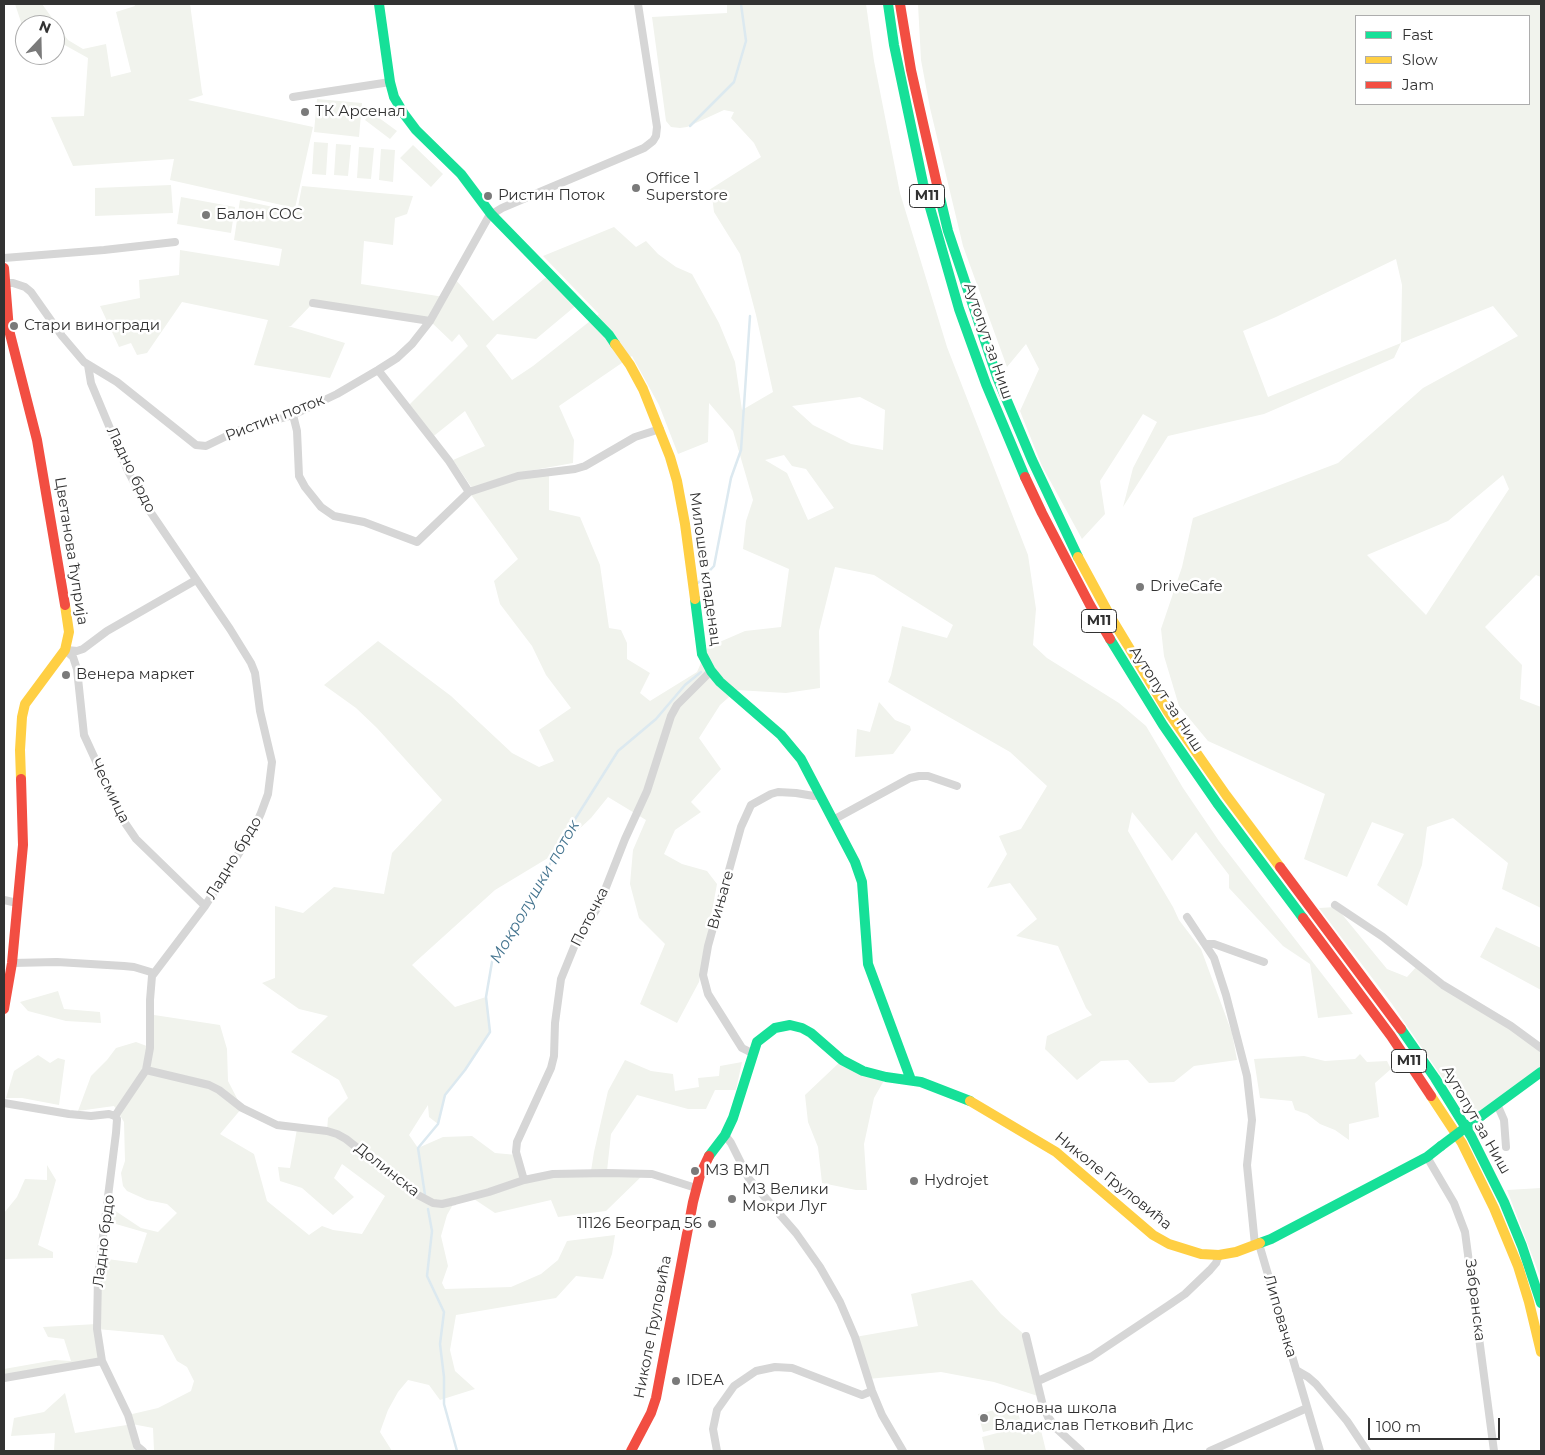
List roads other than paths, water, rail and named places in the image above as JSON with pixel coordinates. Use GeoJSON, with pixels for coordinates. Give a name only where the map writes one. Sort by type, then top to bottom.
{"type":"FeatureCollection","features":[{"type":"Feature","properties":{"kind":"main road","name":"Милошев кладенац"},"geometry":{"type":"LineString","coordinates":[[379,4],[390,82],[394,97],[409,122],[461,174],[491,214],[593,317],[617,345],[643,390],[660,429],[677,481],[685,524],[700,646],[706,663],[726,688],[788,742],[801,759],[860,874],[868,964],[911,1080]]}},
{"type":"Feature","properties":{"kind":"main road","name":"Аутопут за Ниш"},"geometry":{"type":"LineString","coordinates":[[888,4],[894,45],[923,183],[959,309],[986,384],[1038,504],[1090,605],[1142,693],[1217,803],[1391,1036],[1462,1143],[1494,1208],[1518,1266],[1541,1352]]}},
{"type":"Feature","properties":{"kind":"main road","name":"Аутопут за Ниш"},"geometry":{"type":"LineString","coordinates":[[900,4],[914,87],[948,231],[997,377],[1032,460],[1077,555],[1110,616],[1168,712],[1226,794],[1395,1020],[1436,1078],[1471,1136],[1504,1202],[1522,1246],[1541,1303]]}},
{"type":"Feature","properties":{"kind":"main road","name":"Цветанова ћуприја"},"geometry":{"type":"LineString","coordinates":[[4,268],[5,313],[37,440],[69,624],[69,636],[65,650],[31,694],[25,704],[22,716],[20,750],[23,838],[12,962],[4,1009]]}},
{"type":"Feature","properties":{"kind":"main road","name":"Николе Груловића"},"geometry":{"type":"LineString","coordinates":[[631,1451],[651,1413],[656,1398],[696,1188],[705,1164],[726,1135],[740,1102],[752,1053],[758,1040],[767,1033],[782,1026],[793,1025],[811,1033],[842,1060],[858,1069],[886,1077],[911,1080],[967,1099],[1042,1143],[1076,1168],[1134,1220],[1157,1237],[1169,1244],[1196,1253],[1218,1255],[1257,1245],[1295,1227],[1427,1157],[1498,1104]]}},
{"type":"Feature","properties":{"kind":"main road"},"geometry":{"type":"LineString","coordinates":[[1498,1104],[1541,1072]]}},
{"type":"Feature","properties":{"kind":"street"},"geometry":{"type":"LineString","coordinates":[[491,214],[644,148],[655,139],[657,127],[638,4]]}},
{"type":"Feature","properties":{"kind":"street"},"geometry":{"type":"LineString","coordinates":[[292,97],[390,82]]}},
{"type":"Feature","properties":{"kind":"street","name":"Ристин поток"},"geometry":{"type":"LineString","coordinates":[[88,365],[117,382],[192,443],[200,446],[206,446],[237,431],[292,415],[337,394],[378,370],[397,358],[412,344],[430,321],[484,222],[491,214]]}},
{"type":"Feature","properties":{"kind":"street"},"geometry":{"type":"LineString","coordinates":[[4,258],[175,242]]}},
{"type":"Feature","properties":{"kind":"street"},"geometry":{"type":"LineString","coordinates":[[4,283],[20,284],[30,292],[77,356],[88,365]]}},
{"type":"Feature","properties":{"kind":"street"},"geometry":{"type":"LineString","coordinates":[[314,303],[430,321]]}},
{"type":"Feature","properties":{"kind":"street","name":"Ладно брдо"},"geometry":{"type":"LineString","coordinates":[[88,365],[90,383],[127,469],[145,504],[230,629],[255,672],[260,711],[272,762],[268,794],[255,827],[204,906],[154,973],[150,1000],[150,1048],[146,1070],[114,1116],[116,1119],[116,1133],[98,1276],[97,1329],[102,1362],[128,1416],[137,1446],[142,1451]]}},
{"type":"Feature","properties":{"kind":"street"},"geometry":{"type":"LineString","coordinates":[[378,370],[455,469],[469,492]]}},
{"type":"Feature","properties":{"kind":"street"},"geometry":{"type":"LineString","coordinates":[[292,415],[297,431],[298,468],[302,483],[321,507],[334,516],[364,522],[418,542],[469,492],[518,476],[564,472],[580,468],[635,437],[660,429]]}},
{"type":"Feature","properties":{"kind":"street"},"geometry":{"type":"LineString","coordinates":[[65,650],[77,651],[83,648],[107,630],[196,580]]}},
{"type":"Feature","properties":{"kind":"street","name":"Чесмица"},"geometry":{"type":"LineString","coordinates":[[65,650],[73,657],[77,669],[82,728],[87,744],[123,820],[136,839],[204,906]]}},
{"type":"Feature","properties":{"kind":"street","name":"Поточка"},"geometry":{"type":"LineString","coordinates":[[524,1180],[516,1152],[517,1142],[552,1062],[561,979],[574,947],[599,905],[646,791],[671,716],[678,705],[711,671]]}},
{"type":"Feature","properties":{"kind":"street"},"geometry":{"type":"LineString","coordinates":[[833,820],[910,778],[928,776],[957,786]]}},
{"type":"Feature","properties":{"kind":"street","name":"Вињаге"},"geometry":{"type":"LineString","coordinates":[[752,1053],[742,1048],[708,994],[704,968],[710,937],[741,827],[751,805],[778,792],[820,795]]}},
{"type":"Feature","properties":{"kind":"street"},"geometry":{"type":"LineString","coordinates":[[4,900],[17,904]]}},
{"type":"Feature","properties":{"kind":"street"},"geometry":{"type":"LineString","coordinates":[[1336,905],[1383,937],[1443,985],[1511,1026],[1541,1048]]}},
{"type":"Feature","properties":{"kind":"street","name":"Липовачка"},"geometry":{"type":"LineString","coordinates":[[1187,917],[1214,958],[1238,1041],[1250,1092],[1252,1120],[1247,1165],[1257,1245],[1296,1370],[1316,1384],[1347,1421],[1367,1451]]}},
{"type":"Feature","properties":{"kind":"street"},"geometry":{"type":"LineString","coordinates":[[1206,944],[1214,944],[1264,962]]}},
{"type":"Feature","properties":{"kind":"street"},"geometry":{"type":"LineString","coordinates":[[12,962],[56,962],[124,966],[154,973]]}},
{"type":"Feature","properties":{"kind":"street","name":"Долинска"},"geometry":{"type":"LineString","coordinates":[[146,1070],[209,1085],[219,1090],[242,1108],[277,1125],[337,1134],[414,1193],[434,1204],[471,1197],[524,1180],[553,1174],[640,1173],[663,1177],[696,1188]]}},
{"type":"Feature","properties":{"kind":"street"},"geometry":{"type":"LineString","coordinates":[[4,1103],[69,1114],[91,1116],[109,1114],[114,1116]]}},
{"type":"Feature","properties":{"kind":"street"},"geometry":{"type":"LineString","coordinates":[[1498,1104],[1504,1120],[1506,1147]]}},
{"type":"Feature","properties":{"kind":"street"},"geometry":{"type":"LineString","coordinates":[[726,1135],[749,1179],[792,1228],[827,1279],[848,1318],[872,1392],[882,1415],[903,1451]]}},
{"type":"Feature","properties":{"kind":"street","name":"Забранска"},"geometry":{"type":"LineString","coordinates":[[1427,1157],[1454,1203],[1465,1232],[1494,1451]]}},
{"type":"Feature","properties":{"kind":"street"},"geometry":{"type":"LineString","coordinates":[[1038,1381],[1091,1357],[1185,1294],[1216,1263],[1218,1255]]}},
{"type":"Feature","properties":{"kind":"street"},"geometry":{"type":"LineString","coordinates":[[1026,1336],[1043,1406],[1048,1417],[1057,1429],[1081,1451]]}},
{"type":"Feature","properties":{"kind":"street"},"geometry":{"type":"LineString","coordinates":[[4,1378],[102,1362]]}},
{"type":"Feature","properties":{"kind":"street"},"geometry":{"type":"LineString","coordinates":[[717,1451],[713,1429],[717,1410],[734,1386],[756,1371],[775,1367],[798,1369],[862,1395],[872,1392]]}},
{"type":"Feature","properties":{"kind":"street"},"geometry":{"type":"LineString","coordinates":[[1296,1370],[1320,1451]]}},
{"type":"Feature","properties":{"kind":"street"},"geometry":{"type":"LineString","coordinates":[[1210,1451],[1307,1408]]}},
{"type":"Feature","properties":{"kind":"waterway","name":"Мокролушки поток"},"geometry":{"type":"LineString","coordinates":[[690,126],[734,82],[746,41],[741,4]]}},
{"type":"Feature","properties":{"kind":"waterway","name":"Мокролушки поток"},"geometry":{"type":"LineString","coordinates":[[698,583],[714,566],[731,478],[741,450],[750,316]]}},
{"type":"Feature","properties":{"kind":"waterway","name":"Мокролушки поток"},"geometry":{"type":"LineString","coordinates":[[425,1195],[418,1148],[438,1124],[445,1095],[465,1070],[490,1032],[486,997],[492,962],[572,824],[618,751],[656,719],[685,685],[701,672]]}},
{"type":"Feature","properties":{"kind":"waterway"},"geometry":{"type":"LineString","coordinates":[[428,1209],[432,1231],[427,1276],[444,1312],[440,1344],[444,1377],[444,1404],[457,1451]]}},
{"type":"Feature","properties":{"kind":"place","name":"ТК Арсенал"},"geometry":{"type":"Point","coordinates":[305,112]}},
{"type":"Feature","properties":{"kind":"place","name":"Office 1 Superstore"},"geometry":{"type":"Point","coordinates":[636,188]}},
{"type":"Feature","properties":{"kind":"place","name":"Ристин Поток"},"geometry":{"type":"Point","coordinates":[488,196]}},
{"type":"Feature","properties":{"kind":"place","name":"Балон СОС"},"geometry":{"type":"Point","coordinates":[206,215]}},
{"type":"Feature","properties":{"kind":"place","name":"Стари виногради"},"geometry":{"type":"Point","coordinates":[14,326]}},
{"type":"Feature","properties":{"kind":"place","name":"DriveCafe"},"geometry":{"type":"Point","coordinates":[1140,587]}},
{"type":"Feature","properties":{"kind":"place","name":"Венера маркет"},"geometry":{"type":"Point","coordinates":[66,675]}},
{"type":"Feature","properties":{"kind":"place","name":"МЗ ВМЛ"},"geometry":{"type":"Point","coordinates":[695,1171]}},
{"type":"Feature","properties":{"kind":"place","name":"Hydrojet"},"geometry":{"type":"Point","coordinates":[914,1181]}},
{"type":"Feature","properties":{"kind":"place","name":"МЗ Велики Мокри Луг"},"geometry":{"type":"Point","coordinates":[732,1199]}},
{"type":"Feature","properties":{"kind":"place","name":"11126 Београд 56"},"geometry":{"type":"Point","coordinates":[712,1224]}},
{"type":"Feature","properties":{"kind":"place","name":"IDEA"},"geometry":{"type":"Point","coordinates":[676,1381]}},
{"type":"Feature","properties":{"kind":"place","name":"Основна школа Владислав Петковић Дис"},"geometry":{"type":"Point","coordinates":[984,1418]}}]}
